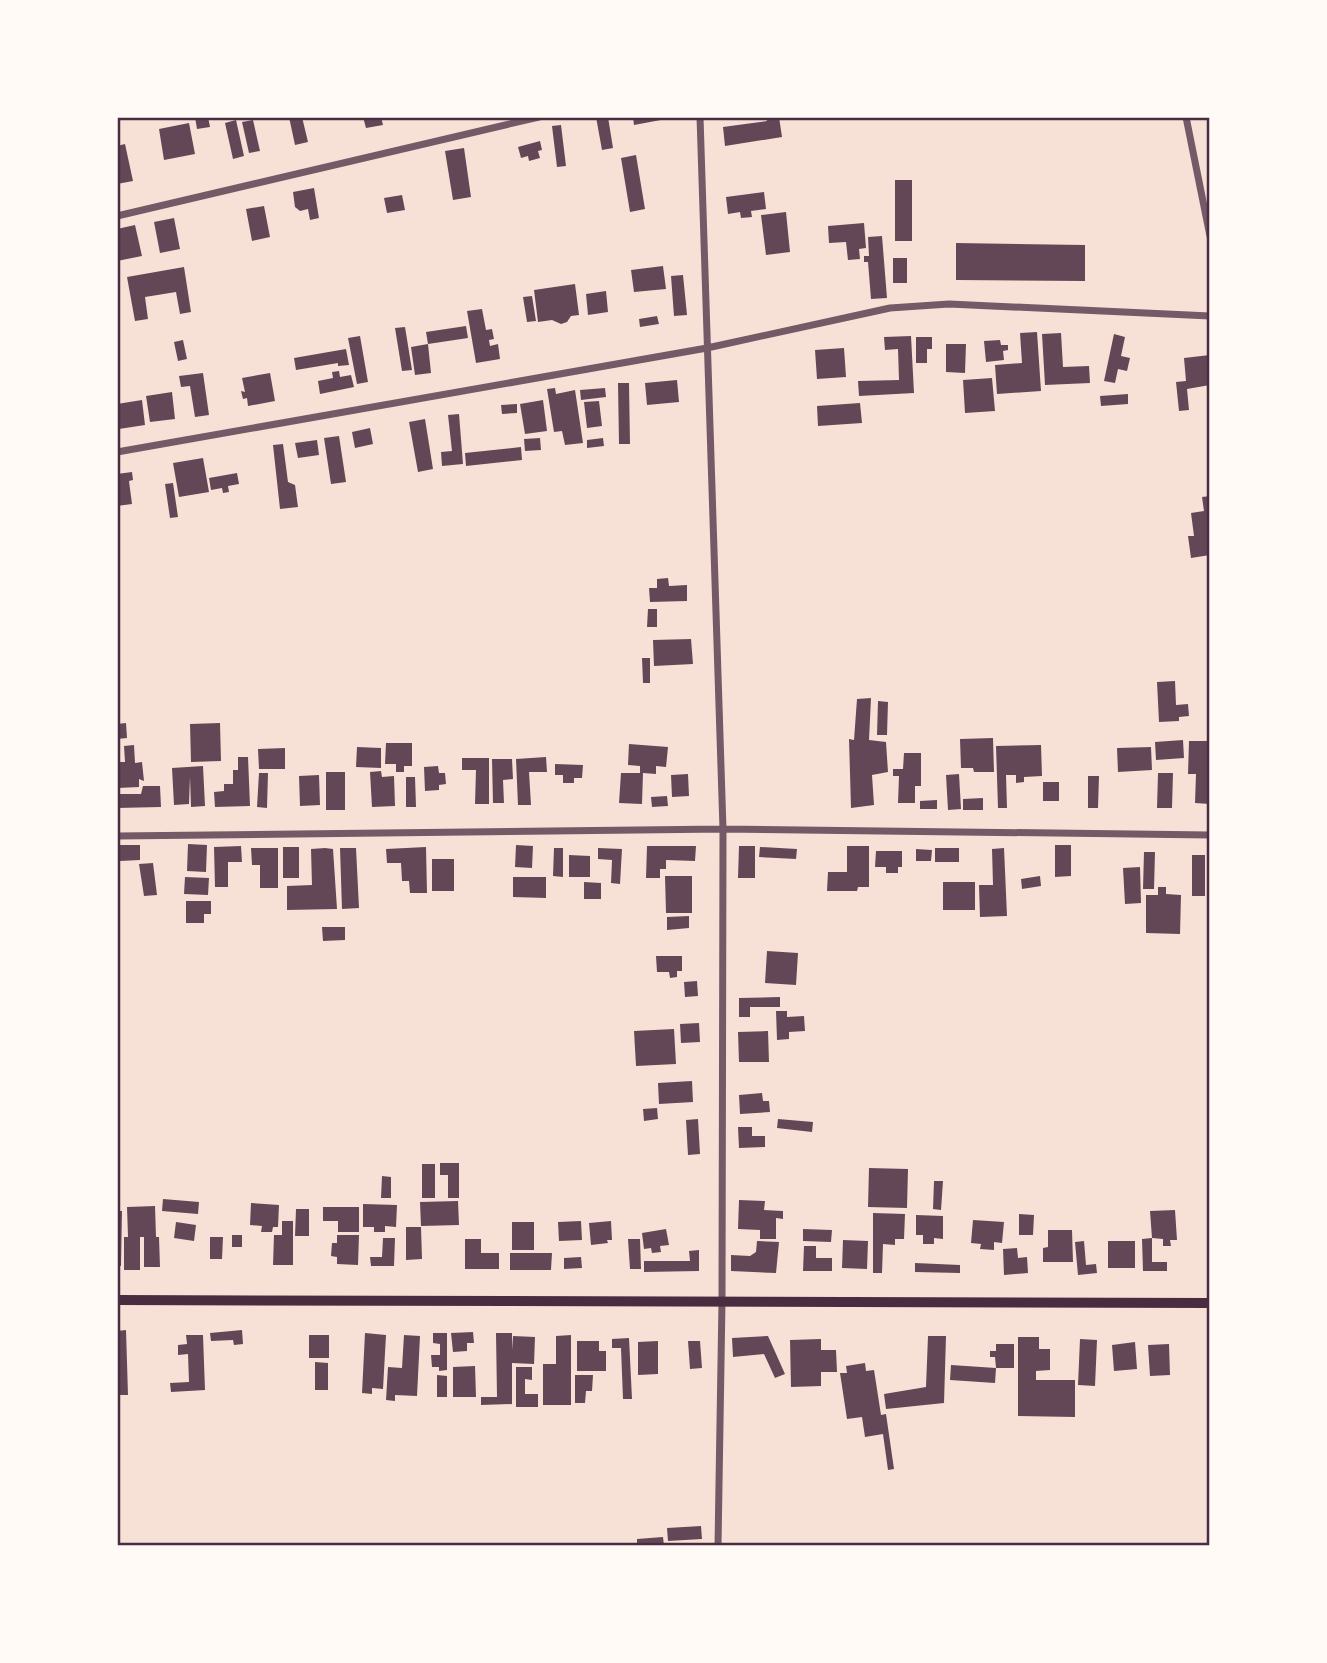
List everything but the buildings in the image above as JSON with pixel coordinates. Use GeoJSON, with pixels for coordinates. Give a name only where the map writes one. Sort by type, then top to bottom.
{"type":"FeatureCollection","features":[{"type":"Feature","properties":{"kind":"main road"},"geometry":{"type":"LineString","coordinates":[[117,1300],[1210,1303]]}},
{"type":"Feature","properties":{"kind":"street"},"geometry":{"type":"LineString","coordinates":[[117,216],[539,117]]}},
{"type":"Feature","properties":{"kind":"street"},"geometry":{"type":"LineString","coordinates":[[700,117],[723,829],[722,1301],[718,1546]]}},
{"type":"Feature","properties":{"kind":"street"},"geometry":{"type":"LineString","coordinates":[[1186,117],[1210,236]]}},
{"type":"Feature","properties":{"kind":"street"},"geometry":{"type":"LineString","coordinates":[[117,452],[707,348],[890,308],[949,304],[1210,316]]}},
{"type":"Feature","properties":{"kind":"street"},"geometry":{"type":"LineString","coordinates":[[117,836],[723,829],[1210,835]]}}]}
